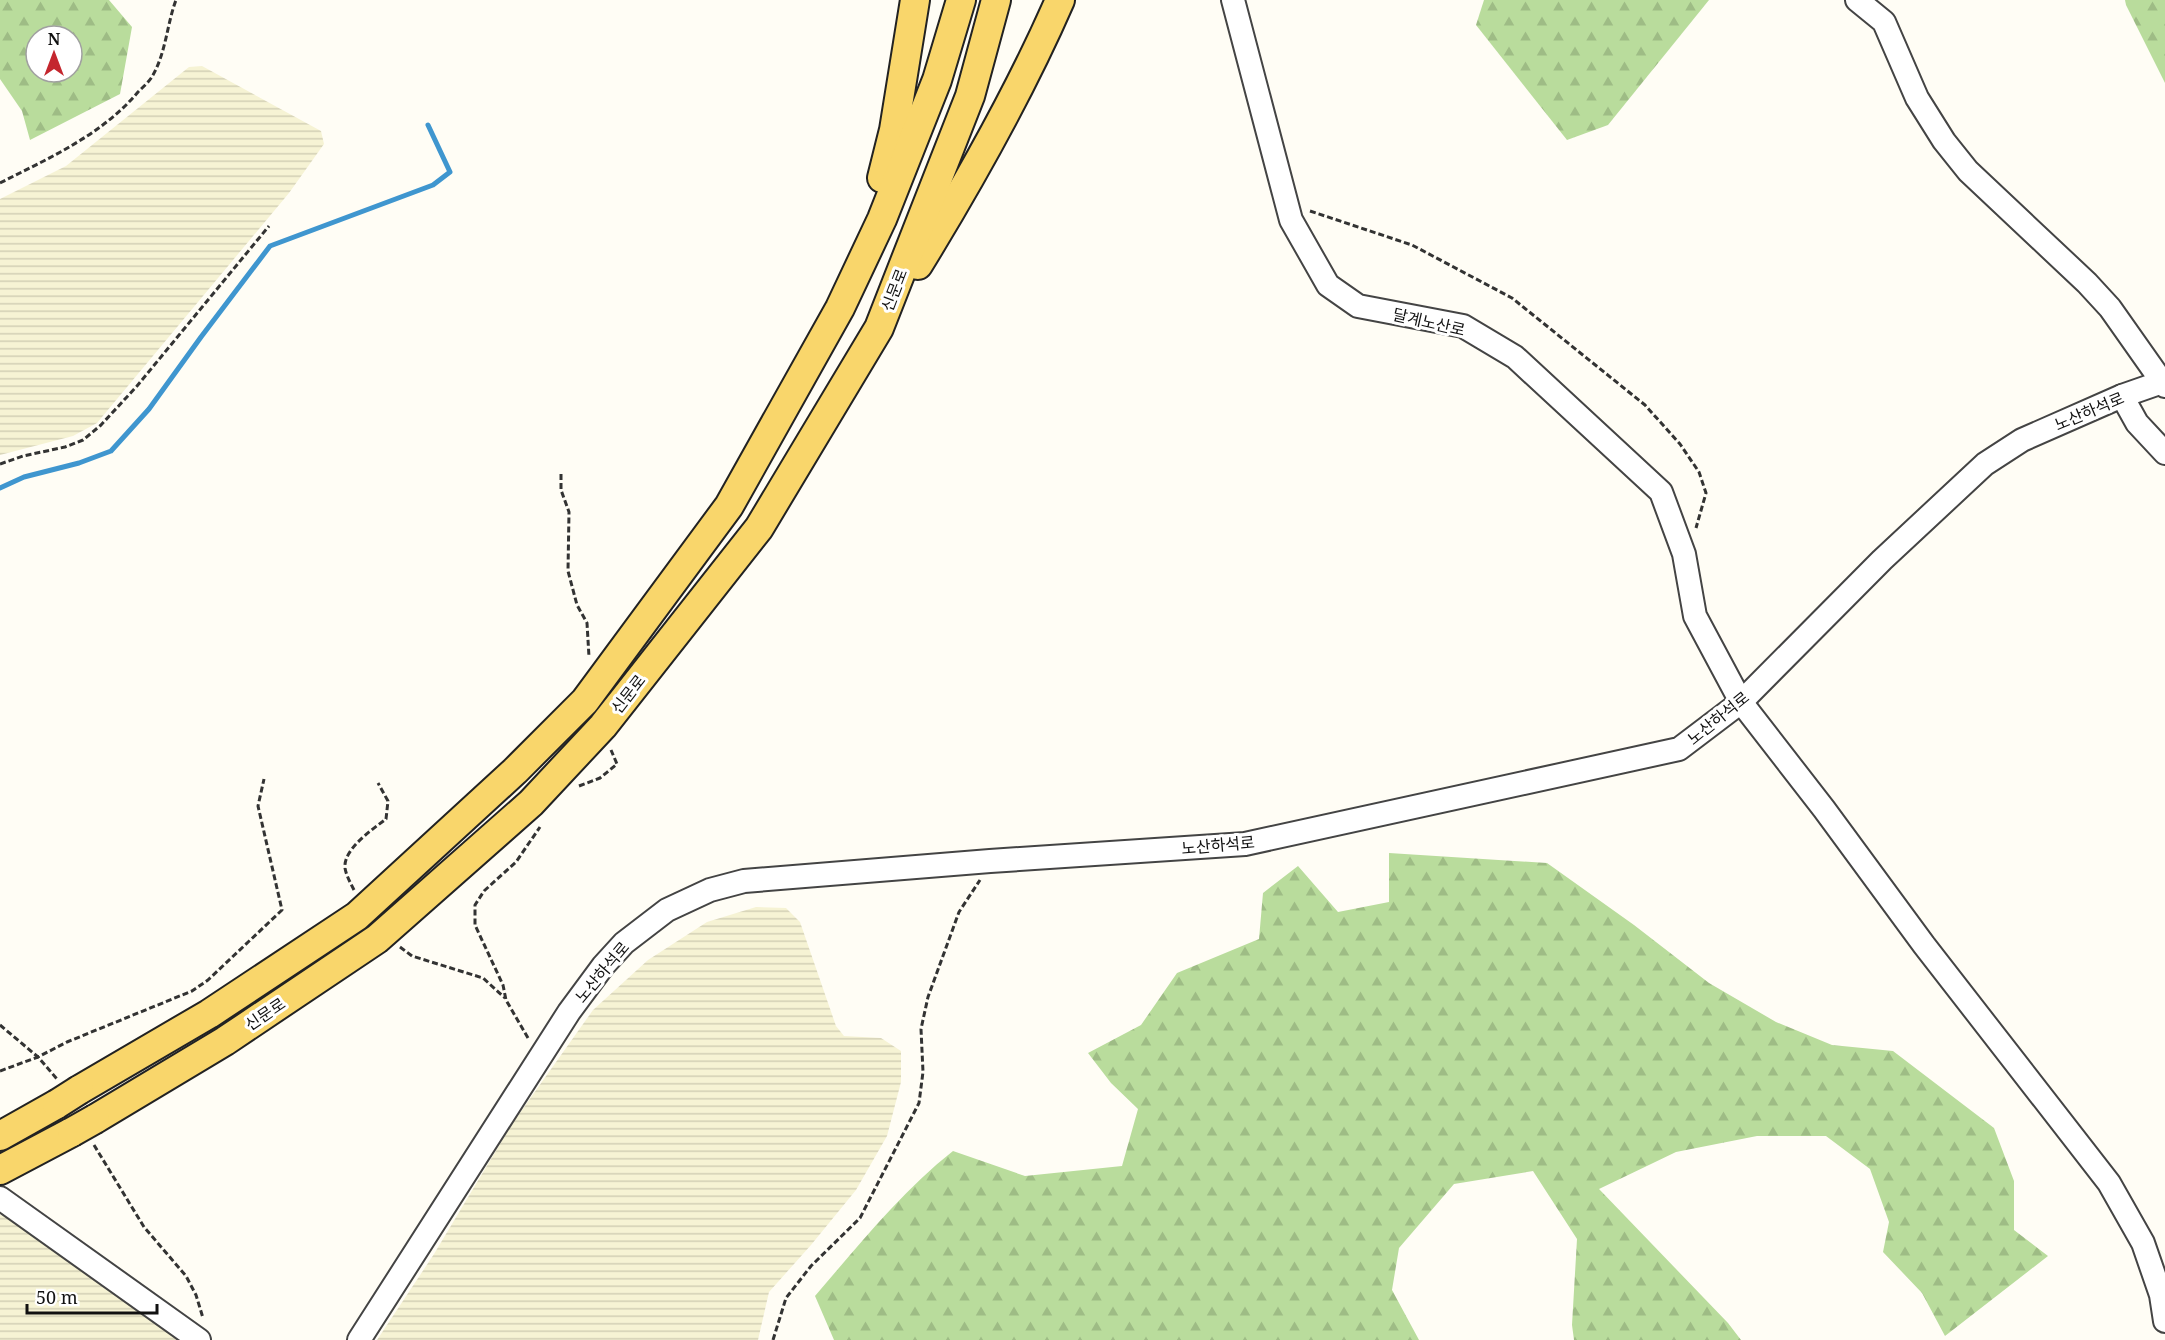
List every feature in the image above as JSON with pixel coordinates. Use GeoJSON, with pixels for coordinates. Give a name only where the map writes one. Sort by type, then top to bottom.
{"type":"FeatureCollection","features":[{"type":"Feature","properties":{"kind":"main road"},"geometry":{"type":"LineString","coordinates":[[856,271],[894,130],[915,0]]}},
{"type":"Feature","properties":{"kind":"main road","name":"신문로"},"geometry":{"type":"LineString","coordinates":[[0,1136],[65,1091],[209,1014],[357,916],[515,771],[585,701],[729,506],[840,308],[882,219],[932,91],[961,0]]}},
{"type":"Feature","properties":{"kind":"main road","name":"신문로"},"geometry":{"type":"LineString","coordinates":[[0,1170],[86,1131],[377,939],[531,804],[603,726],[759,528],[879,328],[970,96],[996,0]]}},
{"type":"Feature","properties":{"kind":"main road"},"geometry":{"type":"LineString","coordinates":[[879,328],[946,220],[1037,53],[1060,0]]}},
{"type":"Feature","properties":{"kind":"street","name":"달계노산로"},"geometry":{"type":"LineString","coordinates":[[1233,0],[1291,220],[1328,285],[1358,306],[1463,326],[1515,357],[1661,492],[1684,554],[1695,616],[1741,702],[1824,809],[1924,945],[2109,1183],[2143,1243],[2161,1295],[2165,1321]]}},
{"type":"Feature","properties":{"kind":"street"},"geometry":{"type":"LineString","coordinates":[[1857,0],[1884,22],[1917,98],[1944,141],[1968,171],[2087,283],[2110,308],[2164,383]]}},
{"type":"Feature","properties":{"kind":"street","name":"노산하석로"},"geometry":{"type":"LineString","coordinates":[[359,1340],[569,1012],[624,943],[667,910],[710,890],[744,881],[990,861],[1245,844],[1679,749],[1741,702],[1882,560],[1985,464],[2022,440],[2122,396],[2164,383]]}},
{"type":"Feature","properties":{"kind":"street"},"geometry":{"type":"LineString","coordinates":[[2122,396],[2137,423],[2165,453]]}},
{"type":"Feature","properties":{"kind":"street"},"geometry":{"type":"LineString","coordinates":[[0,1198],[202,1330]]}},
{"type":"Feature","properties":{"kind":"path"},"geometry":{"type":"LineString","coordinates":[[0,183],[90,134],[113,118],[133,99],[153,76],[176,0]]}},
{"type":"Feature","properties":{"kind":"path"},"geometry":{"type":"LineString","coordinates":[[1285,198],[1307,210],[1412,245],[1512,298],[1645,405],[1680,444],[1699,472],[1706,493],[1695,530],[1684,554]]}},
{"type":"Feature","properties":{"kind":"path"},"geometry":{"type":"LineString","coordinates":[[0,464],[23,456],[65,447],[83,440],[101,425],[137,386],[269,226]]}},
{"type":"Feature","properties":{"kind":"path"},"geometry":{"type":"LineString","coordinates":[[561,474],[561,490],[569,512],[568,571],[577,604],[587,623],[589,659]]}},
{"type":"Feature","properties":{"kind":"path"},"geometry":{"type":"LineString","coordinates":[[574,789],[600,778],[617,764],[611,750]]}},
{"type":"Feature","properties":{"kind":"path"},"geometry":{"type":"LineString","coordinates":[[0,1071],[192,991],[208,980],[282,910],[258,806],[264,779]]}},
{"type":"Feature","properties":{"kind":"path"},"geometry":{"type":"LineString","coordinates":[[355,892],[345,869],[347,856],[362,838],[386,819],[388,801],[378,783]]}},
{"type":"Feature","properties":{"kind":"path"},"geometry":{"type":"LineString","coordinates":[[506,1000],[503,985],[475,925],[475,905],[484,891],[516,862],[543,823]]}},
{"type":"Feature","properties":{"kind":"path"},"geometry":{"type":"LineString","coordinates":[[773,1340],[786,1298],[811,1266],[860,1218],[919,1103],[923,1072],[921,1029],[928,997],[959,912],[990,861]]}},
{"type":"Feature","properties":{"kind":"path"},"geometry":{"type":"LineString","coordinates":[[400,947],[412,956],[483,978],[506,1000],[540,1057]]}},
{"type":"Feature","properties":{"kind":"path"},"geometry":{"type":"LineString","coordinates":[[0,1025],[38,1057],[65,1091]]}},
{"type":"Feature","properties":{"kind":"path"},"geometry":{"type":"LineString","coordinates":[[86,1131],[144,1227],[186,1276],[196,1295],[202,1330]]}},
{"type":"Feature","properties":{"kind":"shaded area"},"geometry":{"type":"Polygon","coordinates":[[[202,66],[321,131],[324,144],[289,193],[97,423],[73,436],[0,455],[0,199],[66,166],[189,67],[202,66]]]}},
{"type":"Feature","properties":{"kind":"shaded area"},"geometry":{"type":"Polygon","coordinates":[[[756,907],[786,908],[800,922],[836,1026],[844,1036],[881,1038],[901,1051],[901,1082],[887,1136],[856,1190],[769,1292],[758,1340],[377,1340],[434,1254],[512,1124],[593,1010],[648,960],[707,922],[756,907]]]}},
{"type":"Feature","properties":{"kind":"shaded area"},"geometry":{"type":"Polygon","coordinates":[[[0,1215],[17,1219],[190,1340],[0,1340],[0,1215]]]}},
{"type":"Feature","properties":{"kind":"green space"},"geometry":{"type":"Polygon","coordinates":[[[0,0],[109,0],[132,27],[120,94],[30,140],[22,111],[0,79],[0,0]]]}},
{"type":"Feature","properties":{"kind":"green space"},"geometry":{"type":"Polygon","coordinates":[[[1484,0],[1709,0],[1608,125],[1567,140],[1476,25],[1484,0]]]}},
{"type":"Feature","properties":{"kind":"green space"},"geometry":{"type":"Polygon","coordinates":[[[2125,0],[2165,0],[2165,83],[2126,5],[2125,0]]]}},
{"type":"Feature","properties":{"kind":"green space"},"geometry":{"type":"Polygon","coordinates":[[[1389,853],[1547,863],[1634,925],[1709,983],[1776,1022],[1832,1045],[1893,1051],[1994,1128],[2014,1181],[2014,1230],[2048,1256],[1945,1336],[1922,1293],[1883,1252],[1889,1222],[1870,1169],[1826,1136],[1757,1136],[1676,1152],[1599,1189],[1728,1323],[1741,1340],[1574,1340],[1572,1325],[1577,1239],[1533,1171],[1454,1184],[1399,1248],[1392,1290],[1419,1340],[834,1340],[815,1296],[881,1220],[934,1167],[953,1151],[1025,1176],[1122,1166],[1138,1109],[1111,1083],[1088,1053],[1141,1025],[1177,973],[1259,939],[1263,893],[1298,866],[1338,912],[1389,902],[1389,853]]]}},
{"type":"Feature","properties":{"kind":"waterway"},"geometry":{"type":"LineString","coordinates":[[0,488],[24,477],[79,463],[111,451],[149,409],[270,246],[433,185],[450,172],[428,125]]}}]}
